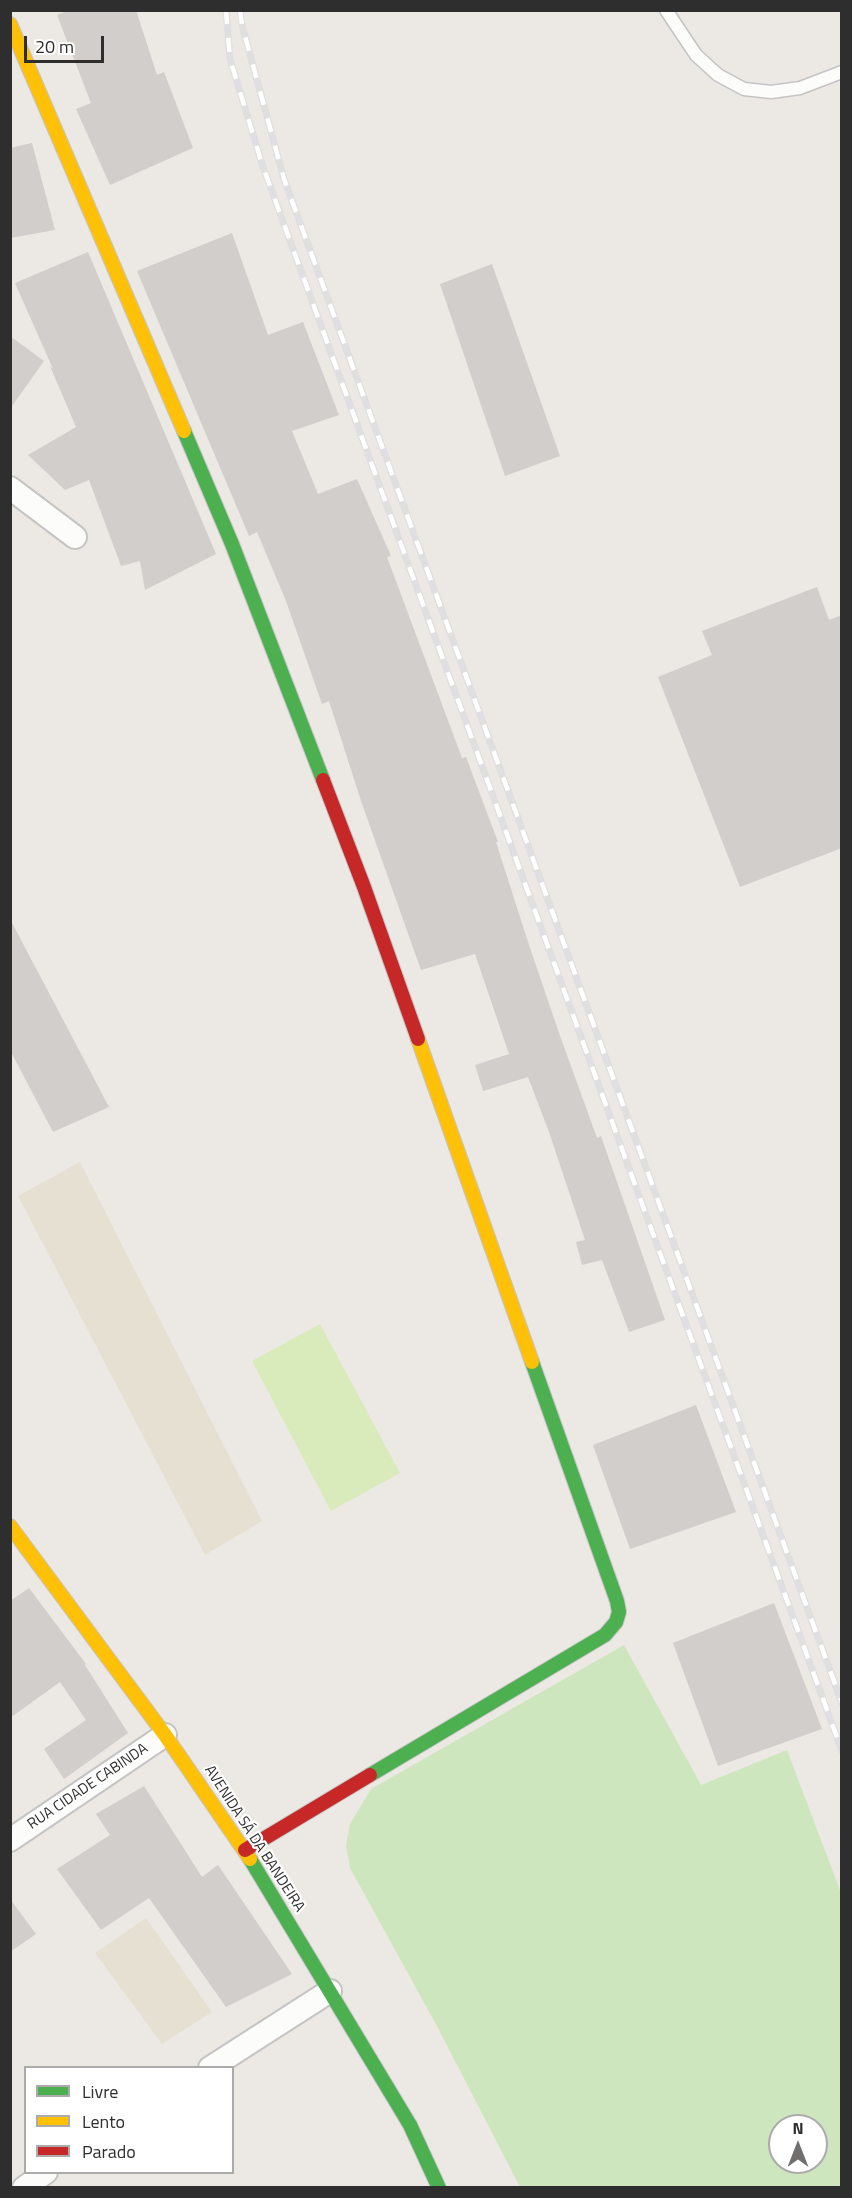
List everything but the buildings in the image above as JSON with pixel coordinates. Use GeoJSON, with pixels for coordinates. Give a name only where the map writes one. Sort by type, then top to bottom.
{"type":"FeatureCollection","features":[{"type":"Feature","properties":{"kind":"street"},"geometry":{"type":"LineString","coordinates":[[10,24],[17,66],[106,246],[232,543],[356,865],[619,1612],[616,1622],[605,1635],[245,1850]]}},
{"type":"Feature","properties":{"kind":"street"},"geometry":{"type":"LineString","coordinates":[[10,488],[75,537]]}},
{"type":"Feature","properties":{"kind":"street","name":"AVENIDA SÁ DA BANDEIRA"},"geometry":{"type":"LineString","coordinates":[[10,1527],[165,1735],[245,1850],[410,2125],[439,2187]]}},
{"type":"Feature","properties":{"kind":"street","name":"RUA CIDADE CABINDA"},"geometry":{"type":"LineString","coordinates":[[10,1840],[165,1735]]}},
{"type":"Feature","properties":{"kind":"street"},"geometry":{"type":"LineString","coordinates":[[212,2066],[330,1991]]}},
{"type":"Feature","properties":{"kind":"street"},"geometry":{"type":"LineString","coordinates":[[24,2187],[43,2174]]}},
{"type":"Feature","properties":{"kind":"lane"},"geometry":{"type":"LineString","coordinates":[[666,10],[696,55],[718,75],[744,89],[771,92],[800,88],[842,72]]}},
{"type":"Feature","properties":{"kind":"shaded area"},"geometry":{"type":"Polygon","coordinates":[[[80,1162],[262,1521],[205,1555],[18,1196],[80,1162]]]}},
{"type":"Feature","properties":{"kind":"shaded area"},"geometry":{"type":"Polygon","coordinates":[[[146,1918],[212,2012],[162,2044],[95,1953],[146,1918]]]}},
{"type":"Feature","properties":{"kind":"green space"},"geometry":{"type":"Polygon","coordinates":[[[320,1324],[400,1473],[331,1511],[252,1361],[320,1324]]]}},
{"type":"Feature","properties":{"kind":"green space"},"geometry":{"type":"Polygon","coordinates":[[[624,1645],[701,1785],[787,1750],[841,1893],[841,2187],[520,2187],[438,2028],[350,1868],[346,1845],[350,1824],[371,1789],[624,1645]]]}},
{"type":"Feature","properties":{"kind":"railway"},"geometry":{"type":"LineString","coordinates":[[226,10],[230,59],[262,164],[842,1751]]}},
{"type":"Feature","properties":{"kind":"railway"},"geometry":{"type":"LineString","coordinates":[[240,10],[242,25],[284,179],[842,1703]]}},
{"type":"Feature","properties":{"kind":"traffic: fast"},"geometry":{"type":"LineString","coordinates":[[184,431],[232,544],[323,780]]}},
{"type":"Feature","properties":{"kind":"traffic: fast"},"geometry":{"type":"LineString","coordinates":[[370,1775],[605,1635],[616,1622],[619,1612],[617,1601],[532,1362]]}},
{"type":"Feature","properties":{"kind":"traffic: fast"},"geometry":{"type":"LineString","coordinates":[[250,1859],[410,2125],[439,2188]]}},
{"type":"Feature","properties":{"kind":"traffic: slow"},"geometry":{"type":"LineString","coordinates":[[10,24],[184,431]]}},
{"type":"Feature","properties":{"kind":"traffic: slow"},"geometry":{"type":"LineString","coordinates":[[418,1039],[532,1362]]}},
{"type":"Feature","properties":{"kind":"traffic: slow"},"geometry":{"type":"LineString","coordinates":[[10,1526],[165,1735],[250,1859]]}},
{"type":"Feature","properties":{"kind":"traffic: jam"},"geometry":{"type":"LineString","coordinates":[[323,780],[418,1039]]}},
{"type":"Feature","properties":{"kind":"traffic: jam"},"geometry":{"type":"LineString","coordinates":[[245,1850],[370,1775]]}}]}
